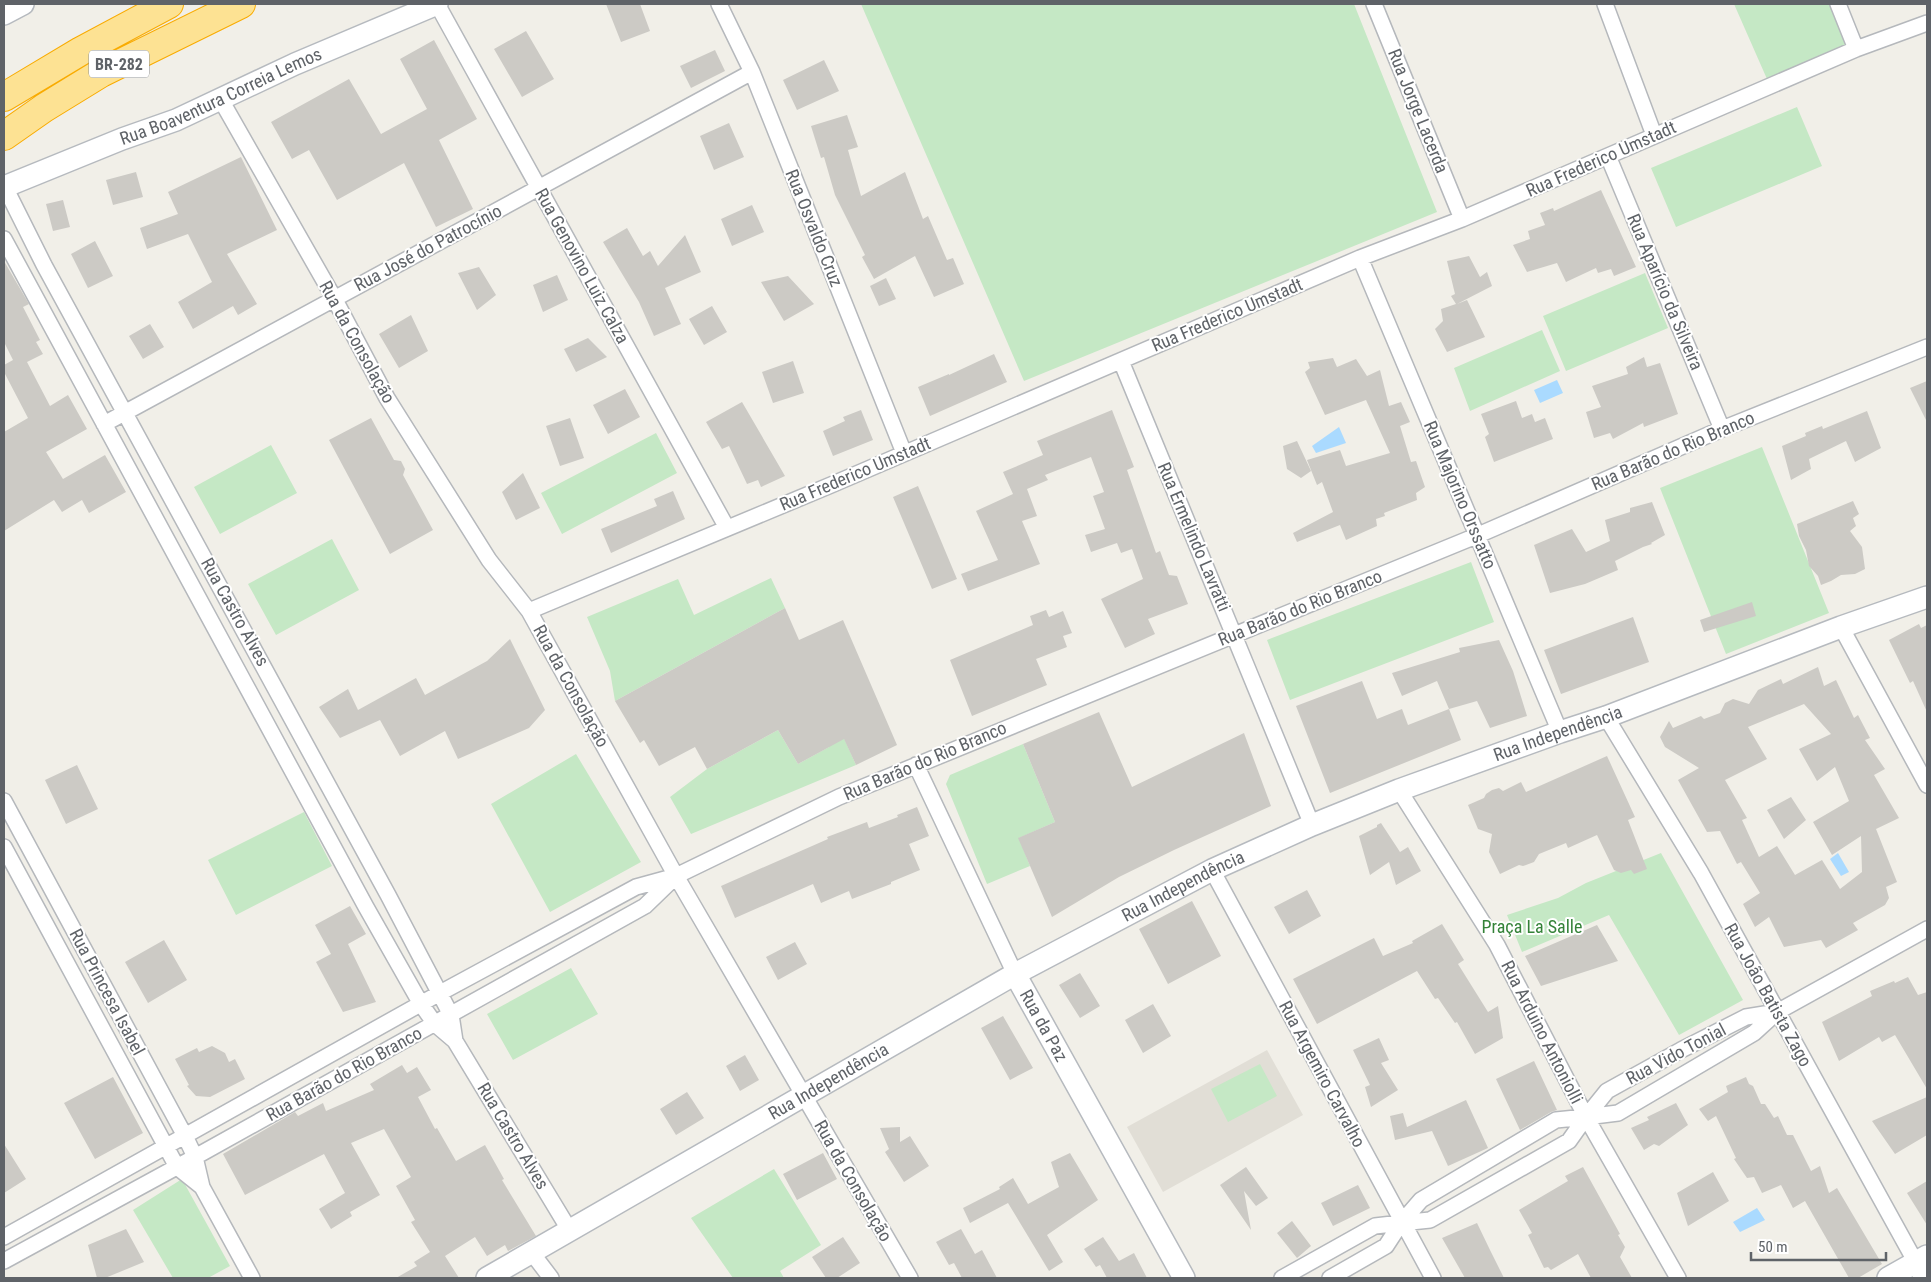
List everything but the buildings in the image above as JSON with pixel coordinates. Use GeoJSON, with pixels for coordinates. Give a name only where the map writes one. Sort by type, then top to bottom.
{"type":"FeatureCollection","features":[{"type":"Feature","properties":{"kind":"highway","name":"BR-282"},"geometry":{"type":"LineString","coordinates":[[4,97],[81,51],[169,4]]}},
{"type":"Feature","properties":{"kind":"highway","name":"BR-282"},"geometry":{"type":"LineString","coordinates":[[4,136],[44,108],[102,73],[241,4]]}},
{"type":"Feature","properties":{"kind":"street"},"geometry":{"type":"LineString","coordinates":[[4,14],[23,4]]}},
{"type":"Feature","properties":{"kind":"street","name":"Rua Boaventura Correia Lemos"},"geometry":{"type":"LineString","coordinates":[[4,187],[176,120],[295,64],[437,4]]}},
{"type":"Feature","properties":{"kind":"street","name":"Rua Genovino Luiz Calza"},"geometry":{"type":"LineString","coordinates":[[437,4],[727,528]]}},
{"type":"Feature","properties":{"kind":"street","name":"Rua Osvaldo Cruz"},"geometry":{"type":"LineString","coordinates":[[719,4],[752,72],[904,454]]}},
{"type":"Feature","properties":{"kind":"street","name":"Rua Jorge Lacerda"},"geometry":{"type":"LineString","coordinates":[[1374,4],[1462,219]]}},
{"type":"Feature","properties":{"kind":"street"},"geometry":{"type":"LineString","coordinates":[[1605,4],[1654,135]]}},
{"type":"Feature","properties":{"kind":"street"},"geometry":{"type":"LineString","coordinates":[[1838,4],[1856,49]]}},
{"type":"Feature","properties":{"kind":"street","name":"Rua Frederico Umstadt"},"geometry":{"type":"LineString","coordinates":[[529,611],[904,454],[1360,258],[1462,219],[1856,49],[1927,23]]}},
{"type":"Feature","properties":{"kind":"street","name":"Rua José do Patrocínio"},"geometry":{"type":"LineString","coordinates":[[104,424],[752,72]]}},
{"type":"Feature","properties":{"kind":"street","name":"Rua da Consolação"},"geometry":{"type":"LineString","coordinates":[[221,100],[334,298],[397,414],[489,560],[529,611],[676,876],[910,1278]]}},
{"type":"Feature","properties":{"kind":"street","name":"Rua Aparício da Silveira"},"geometry":{"type":"LineString","coordinates":[[1608,156],[1722,429]]}},
{"type":"Feature","properties":{"kind":"street","name":"Rua Castro Alves"},"geometry":{"type":"LineString","coordinates":[[4,187],[44,265],[388,894],[451,1015],[456,1041]]}},
{"type":"Feature","properties":{"kind":"street","name":"Rua Castro Alves"},"geometry":{"type":"LineString","coordinates":[[4,239],[326,834],[421,1004],[435,1024],[456,1041],[570,1231]]}},
{"type":"Feature","properties":{"kind":"street","name":"Rua Majorino Orssatto"},"geometry":{"type":"LineString","coordinates":[[1360,258],[1560,732]]}},
{"type":"Feature","properties":{"kind":"street"},"geometry":{"type":"LineString","coordinates":[[25,278],[44,265]]}},
{"type":"Feature","properties":{"kind":"street"},"geometry":{"type":"LineString","coordinates":[[60,343],[80,331]]}},
{"type":"Feature","properties":{"kind":"street","name":"Rua Barão do Rio Branco"},"geometry":{"type":"LineString","coordinates":[[5,1236],[421,1004],[636,887],[676,876],[839,797],[1476,536],[1722,429],[1927,347]]}},
{"type":"Feature","properties":{"kind":"street","name":"Rua Ermelindo Lavratti"},"geometry":{"type":"LineString","coordinates":[[1121,361],[1312,825]]}},
{"type":"Feature","properties":{"kind":"street"},"geometry":{"type":"LineString","coordinates":[[163,533],[184,520]]}},
{"type":"Feature","properties":{"kind":"street","name":"Rua Independência"},"geometry":{"type":"LineString","coordinates":[[488,1278],[1015,974],[1212,870],[1312,825],[1399,790],[1606,717],[1841,627],[1927,597]]}},
{"type":"Feature","properties":{"kind":"street"},"geometry":{"type":"LineString","coordinates":[[210,620],[232,607]]}},
{"type":"Feature","properties":{"kind":"street"},"geometry":{"type":"LineString","coordinates":[[1841,627],[1927,785]]}},
{"type":"Feature","properties":{"kind":"street","name":"Rua João Batista Zago"},"geometry":{"type":"LineString","coordinates":[[1606,717],[1701,873],[1777,1012],[1923,1270]]}},
{"type":"Feature","properties":{"kind":"street"},"geometry":{"type":"LineString","coordinates":[[281,751],[303,739]]}},
{"type":"Feature","properties":{"kind":"street","name":"Rua da Paz"},"geometry":{"type":"LineString","coordinates":[[916,765],[1015,974],[1184,1278]]}},
{"type":"Feature","properties":{"kind":"street","name":"Rua Arduino Antoniolli"},"geometry":{"type":"LineString","coordinates":[[1399,790],[1497,945],[1586,1117],[1678,1278]]}},
{"type":"Feature","properties":{"kind":"street","name":"Rua Princesa Isabel"},"geometry":{"type":"LineString","coordinates":[[4,801],[9,825],[40,868],[185,1136],[195,1157],[202,1187],[252,1278]]}},
{"type":"Feature","properties":{"kind":"street"},"geometry":{"type":"LineString","coordinates":[[326,834],[348,822]]}},
{"type":"Feature","properties":{"kind":"street","name":"Rua Princesa Isabel"},"geometry":{"type":"LineString","coordinates":[[4,847],[177,1167],[202,1187]]}},
{"type":"Feature","properties":{"kind":"street"},"geometry":{"type":"LineString","coordinates":[[21,879],[40,868]]}},
{"type":"Feature","properties":{"kind":"street","name":"Rua Argemiro Carvalho"},"geometry":{"type":"LineString","coordinates":[[1212,870],[1401,1223],[1433,1278]]}},
{"type":"Feature","properties":{"kind":"street","name":"Rua Barão do Rio Branco"},"geometry":{"type":"LineString","coordinates":[[10,1258],[551,960],[645,906],[676,876]]}},
{"type":"Feature","properties":{"kind":"street"},"geometry":{"type":"LineString","coordinates":[[366,907],[388,894]]}},
{"type":"Feature","properties":{"kind":"street"},"geometry":{"type":"LineString","coordinates":[[48,929],[66,917]]}},
{"type":"Feature","properties":{"kind":"street","name":"Rua Vido Tonial"},"geometry":{"type":"LineString","coordinates":[[1330,1278],[1386,1246],[1401,1223],[1421,1200],[1556,1120],[1618,1113],[1754,1033],[1777,1012],[1927,930]]}},
{"type":"Feature","properties":{"kind":"street"},"geometry":{"type":"LineString","coordinates":[[540,940],[551,960]]}},
{"type":"Feature","properties":{"kind":"street"},"geometry":{"type":"LineString","coordinates":[[70,969],[89,959]]}},
{"type":"Feature","properties":{"kind":"street"},"geometry":{"type":"LineString","coordinates":[[96,1018],[116,1008]]}},
{"type":"Feature","properties":{"kind":"street","name":"Rua Vido Tonial"},"geometry":{"type":"LineString","coordinates":[[1282,1278],[1308,1272],[1374,1226],[1430,1220],[1569,1141],[1607,1091],[1746,1017],[1777,1012]]}},
{"type":"Feature","properties":{"kind":"street"},"geometry":{"type":"LineString","coordinates":[[1681,1050],[1692,1070]]}},
{"type":"Feature","properties":{"kind":"street"},"geometry":{"type":"LineString","coordinates":[[335,1052],[347,1072]]}},
{"type":"Feature","properties":{"kind":"street"},"geometry":{"type":"LineString","coordinates":[[124,1070],[143,1058]]}},
{"type":"Feature","properties":{"kind":"street"},"geometry":{"type":"LineString","coordinates":[[266,1090],[279,1110]]}},
{"type":"Feature","properties":{"kind":"street"},"geometry":{"type":"LineString","coordinates":[[1494,1157],[1506,1177]]}},
{"type":"Feature","properties":{"kind":"street"},"geometry":{"type":"LineString","coordinates":[[83,1194],[93,1213]]}},
{"type":"Feature","properties":{"kind":"street"},"geometry":{"type":"LineString","coordinates":[[5,1236],[10,1258]]}},
{"type":"Feature","properties":{"kind":"street"},"geometry":{"type":"LineString","coordinates":[[532,1253],[551,1278]]}},
{"type":"Feature","properties":{"kind":"street"},"geometry":{"type":"LineString","coordinates":[[1888,1278],[1923,1270]]}},
{"type":"Feature","properties":{"kind":"shaded area"},"geometry":{"type":"Polygon","coordinates":[[[1267,1050],[1303,1115],[1163,1192],[1127,1127],[1267,1050]]]}},
{"type":"Feature","properties":{"kind":"green space"},"geometry":{"type":"Polygon","coordinates":[[[861,4],[1354,4],[1437,212],[1024,381],[861,4]]]}},
{"type":"Feature","properties":{"kind":"green space"},"geometry":{"type":"Polygon","coordinates":[[[1734,4],[1832,4],[1849,43],[1767,79],[1734,4]]]}},
{"type":"Feature","properties":{"kind":"green space"},"geometry":{"type":"Polygon","coordinates":[[[1797,107],[1822,166],[1676,227],[1651,168],[1797,107]]]}},
{"type":"Feature","properties":{"kind":"green space"},"geometry":{"type":"Polygon","coordinates":[[[1645,273],[1668,328],[1566,371],[1543,316],[1645,273]]]}},
{"type":"Feature","properties":{"kind":"green space"},"geometry":{"type":"Polygon","coordinates":[[[1542,330],[1560,371],[1470,411],[1454,368],[1542,330]]]}},
{"type":"Feature","properties":{"kind":"green space"},"geometry":{"type":"Polygon","coordinates":[[[656,433],[677,473],[562,534],[541,493],[656,433]]]}},
{"type":"Feature","properties":{"kind":"green space"},"geometry":{"type":"Polygon","coordinates":[[[271,445],[297,493],[220,534],[194,487],[271,445]]]}},
{"type":"Feature","properties":{"kind":"green space"},"geometry":{"type":"Polygon","coordinates":[[[1762,447],[1829,613],[1726,654],[1660,488],[1762,447]]]}},
{"type":"Feature","properties":{"kind":"green space"},"geometry":{"type":"Polygon","coordinates":[[[332,539],[359,590],[276,635],[248,584],[332,539]]]}},
{"type":"Feature","properties":{"kind":"green space"},"geometry":{"type":"Polygon","coordinates":[[[1471,562],[1494,622],[1290,700],[1267,640],[1471,562]]]}},
{"type":"Feature","properties":{"kind":"green space"},"geometry":{"type":"Polygon","coordinates":[[[771,578],[785,608],[615,701],[610,671],[587,617],[678,579],[694,615],[771,578]]]}},
{"type":"Feature","properties":{"kind":"green space"},"geometry":{"type":"Polygon","coordinates":[[[830,707],[856,765],[691,834],[670,797],[707,769],[778,730],[798,764],[829,747],[830,707]]]}},
{"type":"Feature","properties":{"kind":"green space"},"geometry":{"type":"Polygon","coordinates":[[[1023,744],[1055,822],[1019,838],[1030,866],[987,884],[946,784],[950,775],[1023,744]]]}},
{"type":"Feature","properties":{"kind":"green space"},"geometry":{"type":"Polygon","coordinates":[[[576,754],[641,862],[550,912],[491,804],[576,754]]]}},
{"type":"Feature","properties":{"kind":"green space"},"geometry":{"type":"Polygon","coordinates":[[[304,812],[332,866],[236,915],[208,860],[304,812]]]}},
{"type":"Feature","properties":{"kind":"green space","name":"Praça La Salle"},"geometry":{"type":"Polygon","coordinates":[[[1661,853],[1743,1000],[1679,1035],[1609,915],[1522,952],[1507,915],[1558,898],[1586,883],[1661,853]]]}},
{"type":"Feature","properties":{"kind":"green space"},"geometry":{"type":"Polygon","coordinates":[[[571,968],[598,1014],[513,1060],[487,1014],[571,968]]]}},
{"type":"Feature","properties":{"kind":"green space"},"geometry":{"type":"Polygon","coordinates":[[[1260,1064],[1277,1096],[1228,1122],[1211,1089],[1260,1064]]]}},
{"type":"Feature","properties":{"kind":"green space"},"geometry":{"type":"Polygon","coordinates":[[[774,1169],[821,1245],[780,1271],[784,1278],[733,1278],[691,1218],[774,1169]]]}},
{"type":"Feature","properties":{"kind":"green space"},"geometry":{"type":"Polygon","coordinates":[[[182,1179],[230,1266],[208,1278],[173,1278],[133,1210],[182,1179]]]}},
{"type":"Feature","properties":{"kind":"water"},"geometry":{"type":"Polygon","coordinates":[[[1557,380],[1563,393],[1540,403],[1534,390],[1557,380]]]}},
{"type":"Feature","properties":{"kind":"water"},"geometry":{"type":"Polygon","coordinates":[[[1339,427],[1346,443],[1316,453],[1312,446],[1339,427]]]}},
{"type":"Feature","properties":{"kind":"water"},"geometry":{"type":"Polygon","coordinates":[[[1838,853],[1849,872],[1841,876],[1830,859],[1838,853]]]}},
{"type":"Feature","properties":{"kind":"water"},"geometry":{"type":"Polygon","coordinates":[[[1757,1208],[1765,1220],[1740,1232],[1733,1222],[1757,1208]]]}}]}
